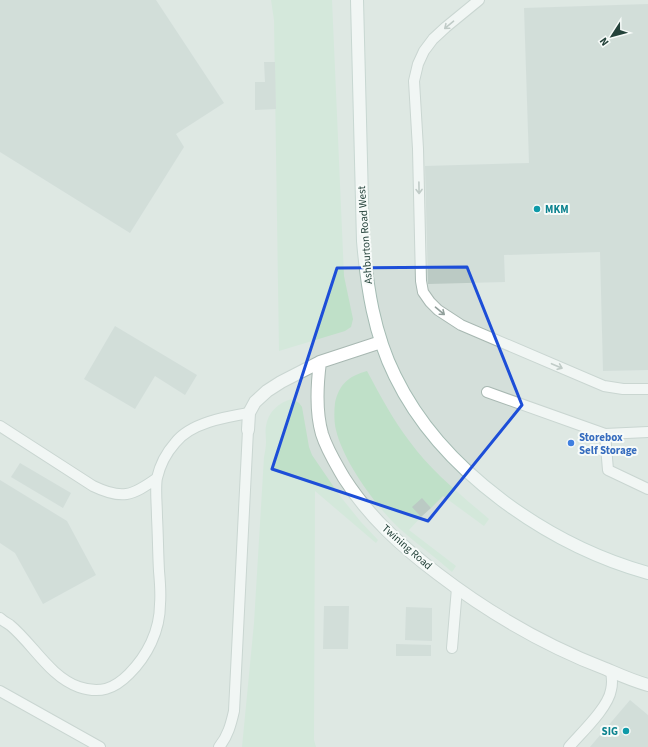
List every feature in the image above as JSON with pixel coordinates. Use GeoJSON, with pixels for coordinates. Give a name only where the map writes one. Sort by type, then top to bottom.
{"type":"FeatureCollection","features":[{"type":"Feature","properties":{"kind":"main road","name":"Ashburton Road West"},"geometry":{"type":"LineString","coordinates":[[357,0],[363,241],[366,273],[381,342],[394,376],[412,406],[434,436],[458,462],[513,508],[540,526],[572,544],[648,574]]}},
{"type":"Feature","properties":{"kind":"main road"},"geometry":{"type":"LineString","coordinates":[[248,430],[249,413],[255,402],[266,390],[320,362],[381,342]]}},
{"type":"Feature","properties":{"kind":"main road","name":"Twining Road"},"geometry":{"type":"LineString","coordinates":[[320,362],[318,404],[320,424],[325,443],[337,467],[349,486],[363,504],[396,540],[416,558],[457,588],[480,604],[533,636],[570,654],[648,685]]}},
{"type":"Feature","properties":{"kind":"lane"},"geometry":{"type":"LineString","coordinates":[[479,0],[433,39],[424,51],[418,64],[414,81],[418,149],[421,281],[423,292],[438,310],[454,321],[468,328],[604,386],[624,389],[648,389]]}},
{"type":"Feature","properties":{"kind":"lane"},"geometry":{"type":"LineString","coordinates":[[487,392],[605,434],[648,432]]}},
{"type":"Feature","properties":{"kind":"lane"},"geometry":{"type":"LineString","coordinates":[[0,618],[10,625],[44,662],[62,678],[79,687],[96,690],[109,688],[122,680],[137,666],[148,651],[157,628],[160,606],[157,478],[165,457],[175,442],[188,431],[204,424],[230,416],[249,413]]}},
{"type":"Feature","properties":{"kind":"lane"},"geometry":{"type":"LineString","coordinates":[[0,426],[93,486],[106,492],[119,495],[134,493],[157,478]]}},
{"type":"Feature","properties":{"kind":"lane"},"geometry":{"type":"LineString","coordinates":[[219,747],[224,741],[231,726],[234,711],[248,430]]}},
{"type":"Feature","properties":{"kind":"lane"},"geometry":{"type":"LineString","coordinates":[[605,434],[608,470],[648,489]]}},
{"type":"Feature","properties":{"kind":"lane"},"geometry":{"type":"LineString","coordinates":[[452,648],[457,588]]}},
{"type":"Feature","properties":{"kind":"lane"},"geometry":{"type":"LineString","coordinates":[[569,747],[597,715],[609,698],[612,682],[611,671]]}},
{"type":"Feature","properties":{"kind":"lane"},"geometry":{"type":"LineString","coordinates":[[0,691],[100,747]]}},
{"type":"Feature","properties":{"kind":"highlighted area"},"geometry":{"type":"Polygon","coordinates":[[[467,267],[522,405],[428,521],[272,469],[337,268],[467,267]]]}},
{"type":"Feature","properties":{"kind":"shaded area"},"geometry":{"type":"Polygon","coordinates":[[[0,0],[648,0],[648,747],[0,747],[0,0]]]}},
{"type":"Feature","properties":{"kind":"green space"},"geometry":{"type":"Polygon","coordinates":[[[271,0],[332,0],[344,276],[353,319],[351,327],[345,331],[279,351],[274,20],[271,0]]]}},
{"type":"Feature","properties":{"kind":"green space"},"geometry":{"type":"Polygon","coordinates":[[[367,371],[392,416],[427,463],[489,519],[484,526],[443,496],[431,508],[422,499],[413,507],[421,517],[409,530],[456,566],[452,572],[400,529],[381,509],[371,497],[353,469],[340,442],[336,430],[335,420],[335,403],[337,396],[342,386],[350,378],[367,371]]]}},
{"type":"Feature","properties":{"kind":"green space"},"geometry":{"type":"Polygon","coordinates":[[[292,399],[299,403],[302,407],[309,447],[312,455],[340,496],[378,540],[376,543],[315,491],[314,740],[316,747],[242,747],[254,623],[267,421],[275,408],[287,400],[292,399]]]}},
{"type":"Feature","properties":{"kind":"building"},"geometry":{"type":"Polygon","coordinates":[[[0,0],[156,0],[224,103],[176,134],[184,147],[130,233],[0,152],[0,0]]]}},
{"type":"Feature","properties":{"kind":"building","name":"MKM"},"geometry":{"type":"Polygon","coordinates":[[[648,4],[648,370],[603,371],[600,252],[504,255],[505,282],[428,284],[425,166],[529,163],[524,8],[648,4]]]}},
{"type":"Feature","properties":{"kind":"building"},"geometry":{"type":"Polygon","coordinates":[[[264,62],[275,62],[276,109],[255,110],[255,82],[265,82],[264,62]]]}},
{"type":"Feature","properties":{"kind":"building"},"geometry":{"type":"Polygon","coordinates":[[[115,326],[197,375],[185,395],[155,376],[135,409],[84,379],[115,326]]]}},
{"type":"Feature","properties":{"kind":"building"},"geometry":{"type":"Polygon","coordinates":[[[20,463],[71,493],[63,508],[11,477],[20,463]]]}},
{"type":"Feature","properties":{"kind":"building"},"geometry":{"type":"Polygon","coordinates":[[[0,480],[67,521],[96,575],[43,604],[15,553],[0,543],[0,480]]]}},
{"type":"Feature","properties":{"kind":"building"},"geometry":{"type":"Polygon","coordinates":[[[422,498],[431,508],[421,517],[412,507],[422,498]]]}},
{"type":"Feature","properties":{"kind":"building"},"geometry":{"type":"Polygon","coordinates":[[[324,606],[349,606],[348,649],[323,649],[324,606]]]}},
{"type":"Feature","properties":{"kind":"building"},"geometry":{"type":"Polygon","coordinates":[[[406,607],[432,608],[432,641],[405,640],[406,607]]]}},
{"type":"Feature","properties":{"kind":"building"},"geometry":{"type":"Polygon","coordinates":[[[396,644],[431,645],[431,656],[396,656],[396,644]]]}},
{"type":"Feature","properties":{"kind":"building","name":"SIG"},"geometry":{"type":"Polygon","coordinates":[[[630,700],[648,715],[648,747],[590,747],[630,700]]]}},
{"type":"Feature","properties":{"kind":"place","name":"MKM"},"geometry":{"type":"Point","coordinates":[537,209]}},
{"type":"Feature","properties":{"kind":"place","name":"Storebox Self Storage"},"geometry":{"type":"Point","coordinates":[571,443]}},
{"type":"Feature","properties":{"kind":"place","name":"SIG"},"geometry":{"type":"Point","coordinates":[626,731]}}]}
